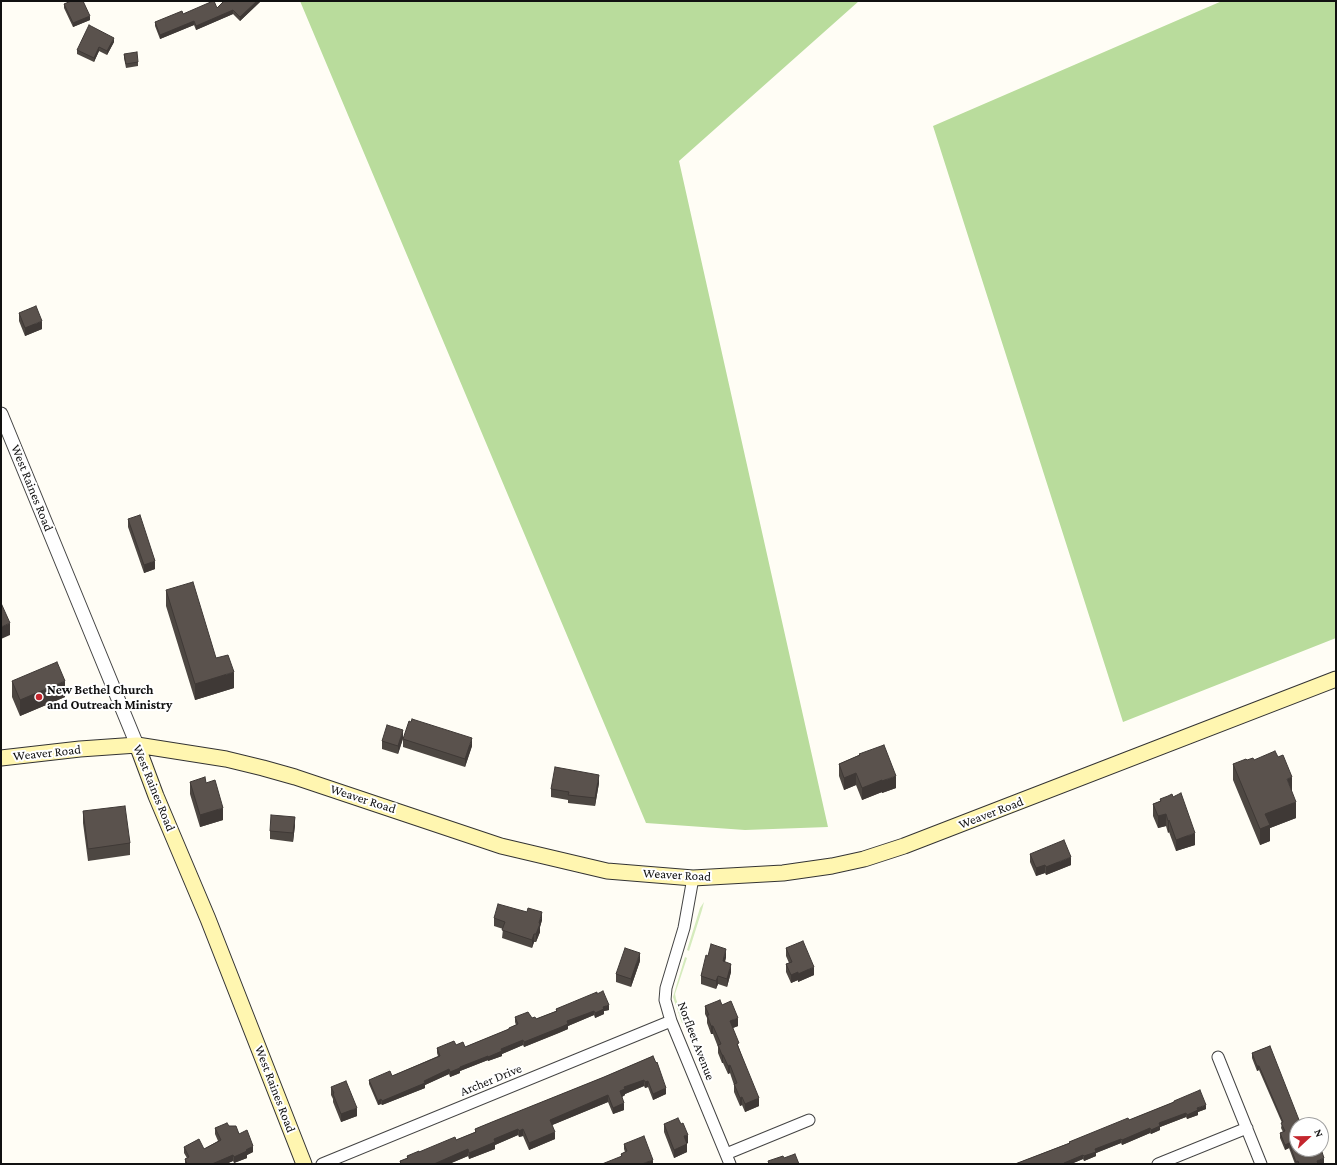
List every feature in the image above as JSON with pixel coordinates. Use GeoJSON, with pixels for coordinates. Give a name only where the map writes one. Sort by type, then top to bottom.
{"type":"FeatureCollection","features":[{"type":"Feature","properties":{"kind":"main road","name":"Weaver Road"},"geometry":{"type":"LineString","coordinates":[[1,758],[80,749],[137,745],[226,759],[263,768],[295,777],[509,848],[607,871],[692,878],[783,874],[864,859],[937,834],[1336,679]]}},
{"type":"Feature","properties":{"kind":"main road","name":"West Raines Road"},"geometry":{"type":"LineString","coordinates":[[137,745],[156,796],[208,919],[304,1164]]}},
{"type":"Feature","properties":{"kind":"street","name":"West Raines Road"},"geometry":{"type":"LineString","coordinates":[[1,414],[137,745]]}},
{"type":"Feature","properties":{"kind":"street","name":"Norfleet Avenue"},"geometry":{"type":"LineString","coordinates":[[692,878],[684,928],[666,988],[665,1000],[671,1021],[728,1159]]}},
{"type":"Feature","properties":{"kind":"street","name":"Archer Drive"},"geometry":{"type":"LineString","coordinates":[[322,1164],[671,1021]]}},
{"type":"Feature","properties":{"kind":"street"},"geometry":{"type":"LineString","coordinates":[[1218,1057],[1261,1164]]}},
{"type":"Feature","properties":{"kind":"street"},"geometry":{"type":"LineString","coordinates":[[728,1159],[809,1120]]}},
{"type":"Feature","properties":{"kind":"street"},"geometry":{"type":"LineString","coordinates":[[1158,1164],[1247,1128]]}},
{"type":"Feature","properties":{"kind":"green space"},"geometry":{"type":"Polygon","coordinates":[[[300,1],[859,1],[679,161],[828,827],[745,830],[646,823],[300,1]]]}},
{"type":"Feature","properties":{"kind":"green space"},"geometry":{"type":"Polygon","coordinates":[[[1222,1],[1336,1],[1336,638],[1123,722],[933,126],[1222,1]]]}},
{"type":"Feature","properties":{"kind":"green space"},"geometry":{"type":"Polygon","coordinates":[[[704,902],[689,951],[687,950],[700,908],[704,902]]]}},
{"type":"Feature","properties":{"kind":"green space"},"geometry":{"type":"Polygon","coordinates":[[[685,957],[687,958],[675,994],[685,1022],[682,1023],[673,997],[685,957]]]}},
{"type":"Feature","properties":{"kind":"building"},"geometry":{"type":"Polygon","coordinates":[[[71,1],[83,1],[90,16],[73,23],[64,4],[71,1]]]}},
{"type":"Feature","properties":{"kind":"building"},"geometry":{"type":"Polygon","coordinates":[[[213,1],[217,8],[224,1],[257,1],[240,17],[233,10],[196,26],[194,21],[160,35],[155,22],[182,11],[183,14],[213,1]]]}},
{"type":"Feature","properties":{"kind":"building"},"geometry":{"type":"Polygon","coordinates":[[[89,25],[114,38],[107,51],[99,47],[94,58],[77,50],[89,25]]]}},
{"type":"Feature","properties":{"kind":"building"},"geometry":{"type":"Polygon","coordinates":[[[137,52],[138,62],[126,64],[124,54],[137,52]]]}},
{"type":"Feature","properties":{"kind":"building"},"geometry":{"type":"Polygon","coordinates":[[[36,306],[42,321],[25,328],[19,313],[36,306]]]}},
{"type":"Feature","properties":{"kind":"building"},"geometry":{"type":"Polygon","coordinates":[[[140,515],[155,561],[144,565],[128,519],[140,515]]]}},
{"type":"Feature","properties":{"kind":"building"},"geometry":{"type":"Polygon","coordinates":[[[193,582],[216,658],[228,655],[234,672],[195,684],[166,590],[193,582]]]}},
{"type":"Feature","properties":{"kind":"building"},"geometry":{"type":"Polygon","coordinates":[[[1,603],[10,623],[1,627],[1,603]]]}},
{"type":"Feature","properties":{"kind":"building"},"geometry":{"type":"Polygon","coordinates":[[[57,662],[65,681],[20,700],[12,681],[57,662]]]}},
{"type":"Feature","properties":{"kind":"building"},"geometry":{"type":"Polygon","coordinates":[[[412,719],[472,738],[465,759],[403,739],[409,721],[411,722],[412,719]]]}},
{"type":"Feature","properties":{"kind":"building"},"geometry":{"type":"Polygon","coordinates":[[[387,725],[403,730],[398,746],[382,741],[387,725]]]}},
{"type":"Feature","properties":{"kind":"building"},"geometry":{"type":"Polygon","coordinates":[[[884,745],[896,776],[862,788],[856,773],[844,778],[839,764],[860,755],[859,754],[884,745]]]}},
{"type":"Feature","properties":{"kind":"building"},"geometry":{"type":"Polygon","coordinates":[[[1275,751],[1278,757],[1283,755],[1292,777],[1287,779],[1296,802],[1265,814],[1270,825],[1260,829],[1233,764],[1246,759],[1253,758],[1254,760],[1275,751]]]}},
{"type":"Feature","properties":{"kind":"building"},"geometry":{"type":"Polygon","coordinates":[[[555,767],[599,775],[595,798],[568,795],[569,792],[551,789],[555,767]]]}},
{"type":"Feature","properties":{"kind":"building"},"geometry":{"type":"Polygon","coordinates":[[[205,777],[206,783],[215,780],[223,808],[200,815],[190,782],[205,777]]]}},
{"type":"Feature","properties":{"kind":"building"},"geometry":{"type":"Polygon","coordinates":[[[1181,793],[1195,833],[1176,840],[1166,814],[1158,816],[1153,804],[1172,794],[1173,797],[1181,793]]]}},
{"type":"Feature","properties":{"kind":"building"},"geometry":{"type":"Polygon","coordinates":[[[125,806],[130,843],[88,849],[83,811],[125,806]]]}},
{"type":"Feature","properties":{"kind":"building"},"geometry":{"type":"Polygon","coordinates":[[[271,815],[295,817],[293,833],[270,831],[271,815]]]}},
{"type":"Feature","properties":{"kind":"building"},"geometry":{"type":"Polygon","coordinates":[[[1064,840],[1071,857],[1046,867],[1045,865],[1036,868],[1030,854],[1064,840]]]}},
{"type":"Feature","properties":{"kind":"building"},"geometry":{"type":"Polygon","coordinates":[[[498,904],[527,912],[528,908],[542,912],[540,924],[532,940],[502,930],[505,922],[494,918],[498,904]]]}},
{"type":"Feature","properties":{"kind":"building"},"geometry":{"type":"Polygon","coordinates":[[[803,941],[814,967],[798,974],[798,972],[791,975],[786,964],[792,962],[786,948],[803,941]]]}},
{"type":"Feature","properties":{"kind":"building"},"geometry":{"type":"Polygon","coordinates":[[[711,944],[726,949],[723,961],[731,964],[727,979],[718,976],[716,981],[701,976],[706,955],[708,956],[711,944]]]}},
{"type":"Feature","properties":{"kind":"building"},"geometry":{"type":"Polygon","coordinates":[[[625,948],[640,953],[631,979],[616,974],[625,948]]]}},
{"type":"Feature","properties":{"kind":"building"},"geometry":{"type":"Polygon","coordinates":[[[603,991],[609,1005],[603,1007],[604,1009],[567,1021],[568,1024],[559,1028],[524,1042],[523,1040],[501,1049],[502,1051],[450,1072],[449,1069],[424,1081],[425,1083],[382,1101],[381,1099],[378,1101],[369,1080],[390,1071],[392,1076],[440,1056],[437,1048],[454,1041],[456,1045],[463,1042],[465,1047],[509,1029],[518,1024],[515,1017],[528,1012],[532,1018],[535,1017],[536,1019],[557,1011],[556,1009],[597,992],[597,994],[603,991]]]}},
{"type":"Feature","properties":{"kind":"building"},"geometry":{"type":"Polygon","coordinates":[[[720,1000],[722,1005],[731,1001],[738,1018],[730,1021],[739,1043],[737,1044],[759,1098],[745,1104],[742,1097],[740,1098],[734,1084],[737,1083],[730,1065],[728,1066],[722,1055],[718,1045],[721,1044],[707,1015],[709,1015],[705,1006],[720,1000]]]}},
{"type":"Feature","properties":{"kind":"building"},"geometry":{"type":"Polygon","coordinates":[[[1270,1046],[1298,1117],[1289,1117],[1289,1143],[1285,1145],[1280,1133],[1285,1131],[1281,1123],[1283,1122],[1252,1053],[1270,1046]]]}},
{"type":"Feature","properties":{"kind":"building"},"geometry":{"type":"Polygon","coordinates":[[[653,1056],[656,1063],[657,1062],[666,1088],[653,1094],[648,1081],[645,1082],[644,1080],[624,1087],[625,1089],[620,1091],[624,1103],[613,1108],[608,1095],[550,1120],[555,1132],[529,1143],[523,1129],[519,1131],[518,1129],[494,1139],[495,1142],[469,1153],[468,1149],[434,1164],[401,1164],[400,1161],[408,1158],[407,1156],[455,1137],[456,1140],[476,1132],[475,1129],[653,1056]]]}},
{"type":"Feature","properties":{"kind":"building"},"geometry":{"type":"Polygon","coordinates":[[[346,1081],[357,1108],[341,1114],[331,1087],[346,1081]]]}},
{"type":"Feature","properties":{"kind":"building"},"geometry":{"type":"Polygon","coordinates":[[[1200,1090],[1206,1105],[1197,1108],[1198,1110],[1187,1115],[1186,1113],[1159,1123],[1160,1126],[1151,1130],[1150,1128],[1122,1140],[1121,1139],[1095,1149],[1096,1152],[1083,1155],[1064,1164],[1015,1164],[1070,1143],[1069,1142],[1128,1118],[1129,1120],[1174,1102],[1200,1090]]]}},
{"type":"Feature","properties":{"kind":"building"},"geometry":{"type":"Polygon","coordinates":[[[678,1118],[681,1124],[683,1123],[688,1135],[684,1136],[687,1144],[674,1150],[664,1124],[678,1118]]]}},
{"type":"Feature","properties":{"kind":"building"},"geometry":{"type":"Polygon","coordinates":[[[227,1123],[229,1126],[236,1126],[239,1134],[247,1130],[253,1146],[246,1150],[247,1151],[234,1157],[233,1155],[212,1164],[187,1164],[185,1159],[189,1157],[184,1147],[199,1139],[204,1149],[221,1140],[215,1128],[227,1123]]]}},
{"type":"Feature","properties":{"kind":"building"},"geometry":{"type":"Polygon","coordinates":[[[644,1136],[653,1160],[642,1164],[602,1164],[622,1156],[621,1154],[627,1151],[624,1144],[644,1136]]]}},
{"type":"Feature","properties":{"kind":"building"},"geometry":{"type":"Polygon","coordinates":[[[795,1154],[799,1164],[769,1164],[768,1161],[783,1156],[784,1158],[795,1154]]]}},
{"type":"Feature","properties":{"kind":"building"},"geometry":{"type":"Polygon","coordinates":[[[1294,1157],[1324,1158],[1317,1161],[1318,1164],[1299,1164],[1298,1161],[1296,1162],[1294,1157]]]}},
{"type":"Feature","properties":{"kind":"place","name":"New Bethel Church and Outreach Ministry"},"geometry":{"type":"Point","coordinates":[39,697]}}]}
